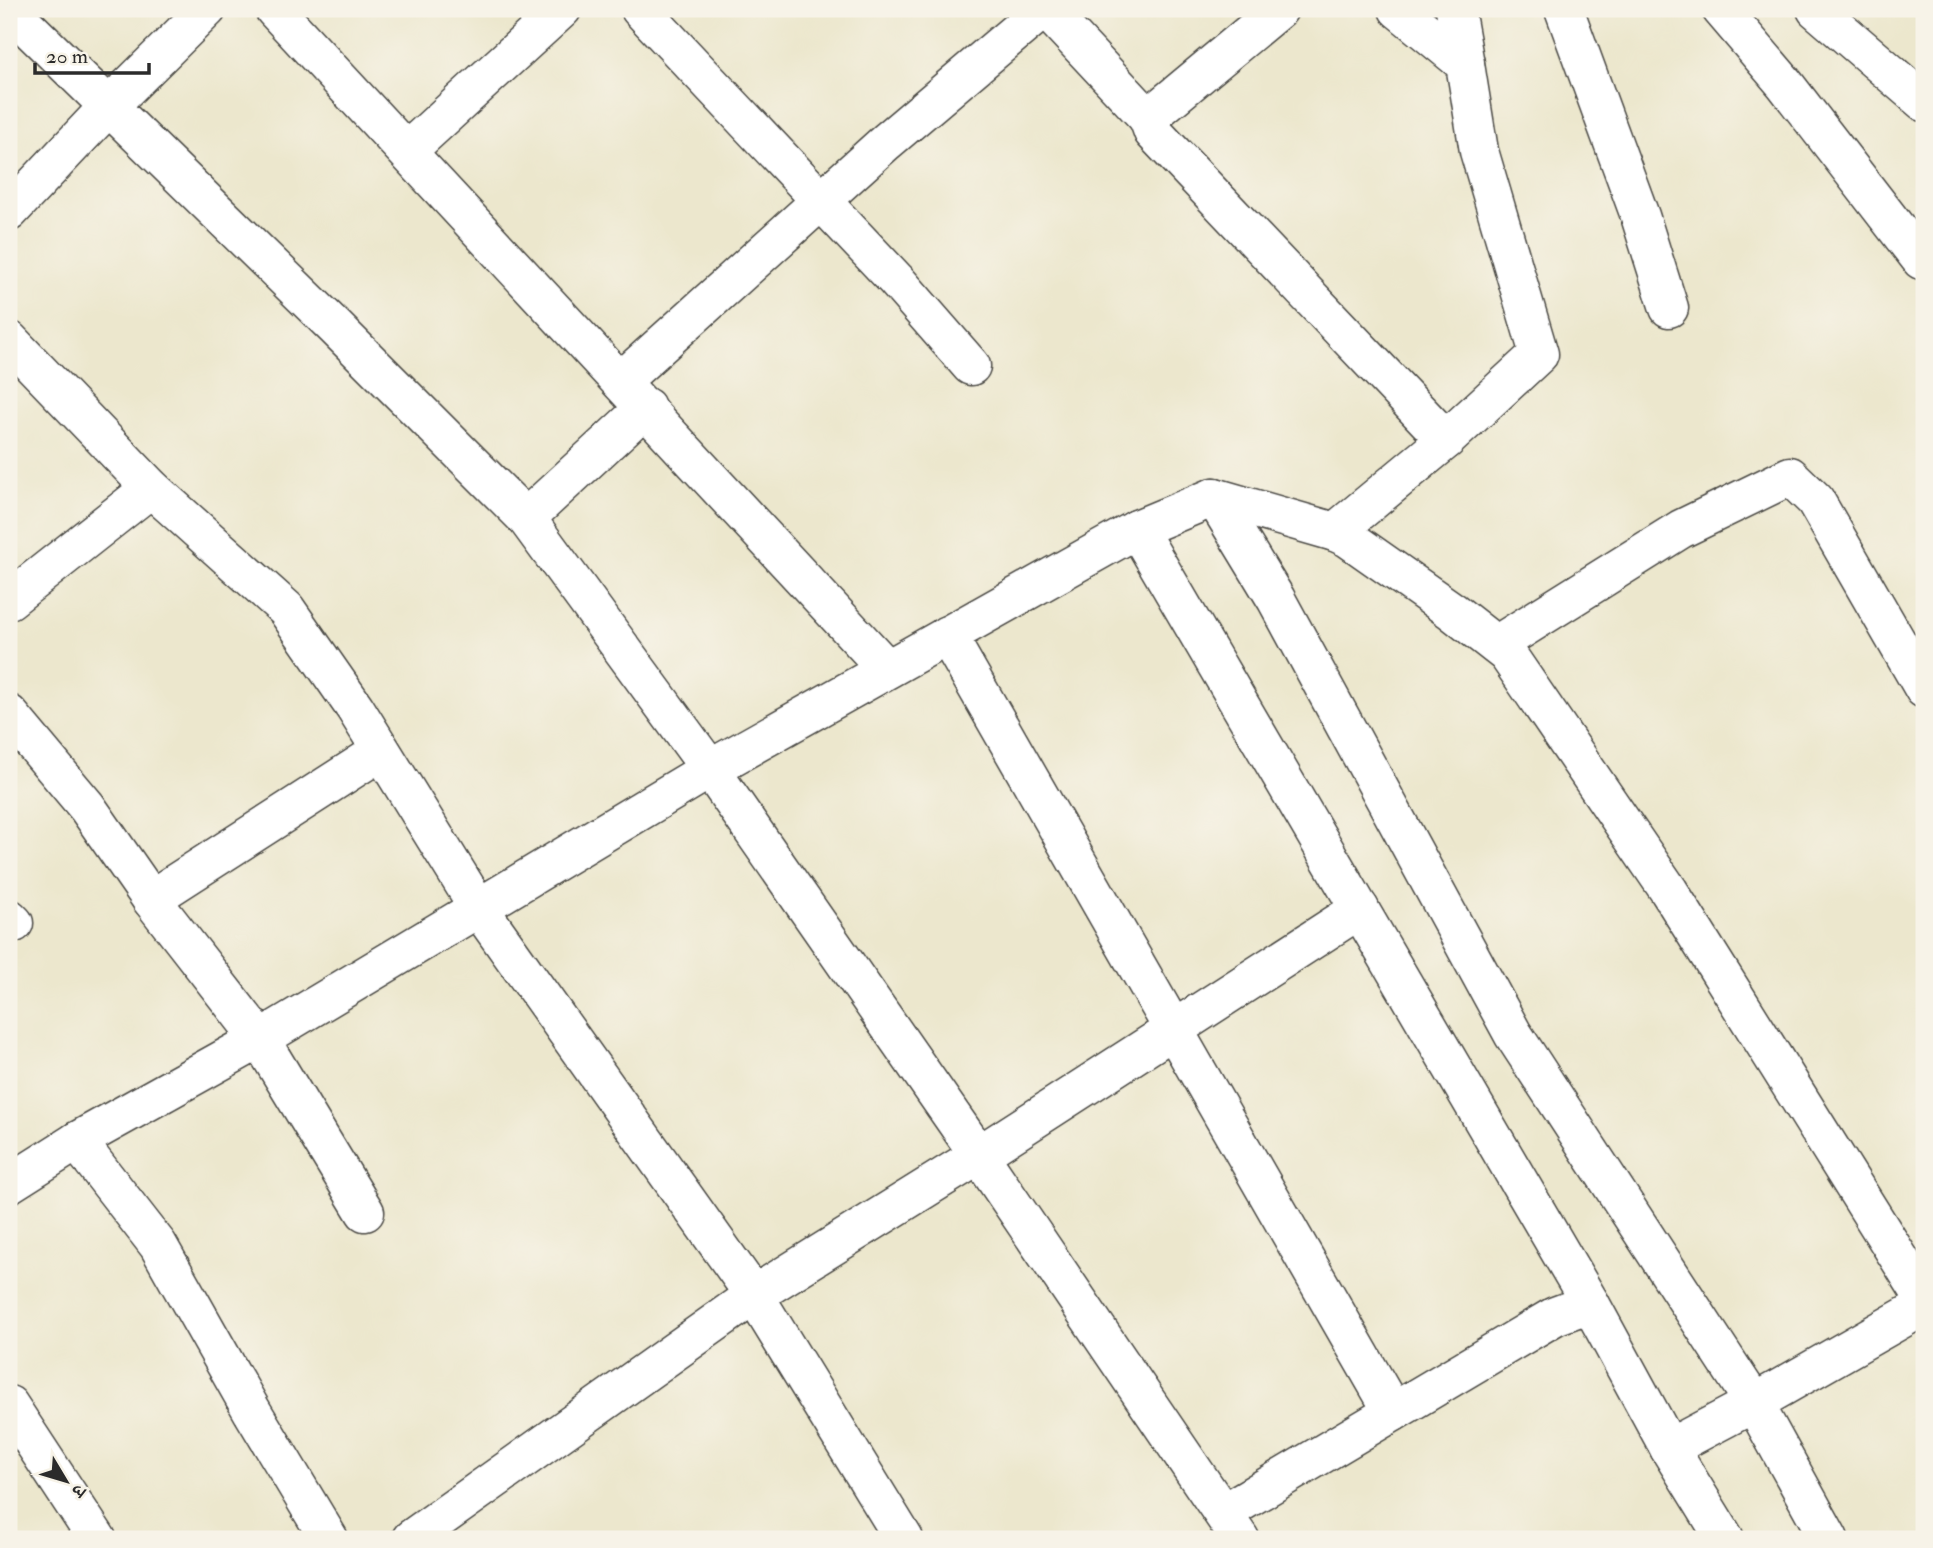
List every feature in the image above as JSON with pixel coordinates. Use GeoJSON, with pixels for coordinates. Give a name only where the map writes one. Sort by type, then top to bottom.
{"type":"FeatureCollection","features":[{"type":"Feature","properties":{"kind":"street"},"geometry":{"type":"LineString","coordinates":[[9,9],[337,328],[526,518],[710,769],[979,1155],[1231,1526],[1393,1412],[1555,1316],[1590,1303]]}},
{"type":"Feature","properties":{"kind":"street"},"geometry":{"type":"LineString","coordinates":[[9,212],[109,106],[207,9]]}},
{"type":"Feature","properties":{"kind":"street"},"geometry":{"type":"LineString","coordinates":[[274,9],[887,669]]}},
{"type":"Feature","properties":{"kind":"street"},"geometry":{"type":"LineString","coordinates":[[407,152],[562,9]]}},
{"type":"Feature","properties":{"kind":"street"},"geometry":{"type":"LineString","coordinates":[[640,9],[896,280],[971,366]]}},
{"type":"Feature","properties":{"kind":"street"},"geometry":{"type":"LineString","coordinates":[[526,518],[634,394],[820,201],[1044,9],[1148,118],[1153,132],[1446,440]]}},
{"type":"Feature","properties":{"kind":"street"},"geometry":{"type":"LineString","coordinates":[[1148,118],[1279,9]]}},
{"type":"Feature","properties":{"kind":"street"},"geometry":{"type":"LineString","coordinates":[[1398,9],[1465,64]]}},
{"type":"Feature","properties":{"kind":"street"},"geometry":{"type":"LineString","coordinates":[[1335,533],[1446,440],[1539,354],[1479,151],[1455,9]]}},
{"type":"Feature","properties":{"kind":"street"},"geometry":{"type":"LineString","coordinates":[[1564,9],[1640,216],[1669,307]]}},
{"type":"Feature","properties":{"kind":"street"},"geometry":{"type":"LineString","coordinates":[[1721,9],[1785,84],[1921,260],[1924,259]]}},
{"type":"Feature","properties":{"kind":"street"},"geometry":{"type":"LineString","coordinates":[[1816,9],[1924,102]]}},
{"type":"Feature","properties":{"kind":"street"},"geometry":{"type":"LineString","coordinates":[[9,340],[151,488],[286,609],[381,751],[478,907],[754,1295],[904,1539]]}},
{"type":"Feature","properties":{"kind":"street"},"geometry":{"type":"LineString","coordinates":[[1496,645],[1681,529],[1790,477],[1815,500],[1924,689]]}},
{"type":"Feature","properties":{"kind":"street"},"geometry":{"type":"LineString","coordinates":[[9,600],[151,488]]}},
{"type":"Feature","properties":{"kind":"street"},"geometry":{"type":"LineString","coordinates":[[1214,497],[1276,599],[1513,1034],[1754,1403],[1829,1539]]}},
{"type":"Feature","properties":{"kind":"street"},"geometry":{"type":"LineString","coordinates":[[9,1184],[260,1039],[710,769],[1136,529],[1214,497],[1348,538],[1452,611],[1507,654],[1669,891],[1924,1298]]}},
{"type":"Feature","properties":{"kind":"street"},"geometry":{"type":"LineString","coordinates":[[1136,529],[1590,1303],[1669,1448],[1724,1539]]}},
{"type":"Feature","properties":{"kind":"street"},"geometry":{"type":"LineString","coordinates":[[947,635],[1393,1412]]}},
{"type":"Feature","properties":{"kind":"street"},"geometry":{"type":"LineString","coordinates":[[9,714],[87,807],[151,899],[260,1039],[365,1212]]}},
{"type":"Feature","properties":{"kind":"street"},"geometry":{"type":"LineString","coordinates":[[151,899],[381,751]]}},
{"type":"Feature","properties":{"kind":"street"},"geometry":{"type":"LineString","coordinates":[[411,1539],[754,1295],[979,1155],[1360,909]]}},
{"type":"Feature","properties":{"kind":"street"},"geometry":{"type":"LineString","coordinates":[[78,1142],[158,1245],[329,1539]]}},
{"type":"Feature","properties":{"kind":"street"},"geometry":{"type":"LineString","coordinates":[[1669,1448],[1924,1306]]}},
{"type":"Feature","properties":{"kind":"street"},"geometry":{"type":"LineString","coordinates":[[9,1405],[97,1539]]}}]}
